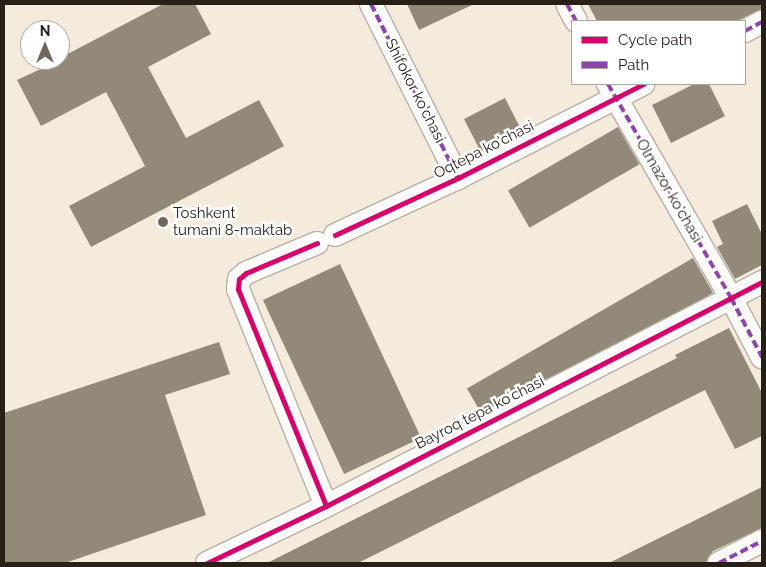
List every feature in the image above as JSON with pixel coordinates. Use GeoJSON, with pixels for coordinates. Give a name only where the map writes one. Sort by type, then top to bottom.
{"type":"FeatureCollection","features":[{"type":"Feature","properties":{"kind":"street","name":"Shifokor ko'chasi"},"geometry":{"type":"LineString","coordinates":[[371,4],[458,178]]}},
{"type":"Feature","properties":{"kind":"street"},"geometry":{"type":"LineString","coordinates":[[567,4],[575,20]]}},
{"type":"Feature","properties":{"kind":"street"},"geometry":{"type":"LineString","coordinates":[[746,30],[762,22]]}},
{"type":"Feature","properties":{"kind":"street","name":"Oqtepa ko'chasi"},"geometry":{"type":"LineString","coordinates":[[326,506],[238,288],[238,279],[246,273],[326,239],[458,178],[612,91],[639,85]]}},
{"type":"Feature","properties":{"kind":"street","name":"Olmazor ko'chasi"},"geometry":{"type":"LineString","coordinates":[[612,91],[731,298],[762,357]]}},
{"type":"Feature","properties":{"kind":"street","name":"Bayroq tepa koʻchasi"},"geometry":{"type":"LineString","coordinates":[[207,563],[326,506],[762,282]]}},
{"type":"Feature","properties":{"kind":"street"},"geometry":{"type":"LineString","coordinates":[[719,563],[762,541]]}},
{"type":"Feature","properties":{"kind":"building"},"geometry":{"type":"Polygon","coordinates":[[[163,4],[195,4],[211,34],[148,67],[186,138],[259,100],[284,146],[91,247],[69,206],[145,166],[106,92],[41,126],[17,80],[38,70],[70,70],[70,53],[163,4]]]}},
{"type":"Feature","properties":{"kind":"building"},"geometry":{"type":"Polygon","coordinates":[[[407,4],[474,4],[419,30],[407,4]]]}},
{"type":"Feature","properties":{"kind":"building"},"geometry":{"type":"Polygon","coordinates":[[[588,4],[762,4],[762,9],[739,20],[596,20],[588,4]]]}},
{"type":"Feature","properties":{"kind":"building"},"geometry":{"type":"Polygon","coordinates":[[[692,85],[710,85],[725,116],[671,143],[652,105],[692,85]]]}},
{"type":"Feature","properties":{"kind":"building"},"geometry":{"type":"Polygon","coordinates":[[[505,98],[521,130],[480,151],[464,119],[505,98]]]}},
{"type":"Feature","properties":{"kind":"building"},"geometry":{"type":"Polygon","coordinates":[[[618,127],[640,164],[530,228],[508,190],[618,127]]]}},
{"type":"Feature","properties":{"kind":"building"},"geometry":{"type":"Polygon","coordinates":[[[747,204],[762,234],[762,265],[735,279],[717,247],[723,244],[712,221],[747,204]]]}},
{"type":"Feature","properties":{"kind":"building"},"geometry":{"type":"Polygon","coordinates":[[[693,258],[713,293],[487,423],[467,388],[693,258]]]}},
{"type":"Feature","properties":{"kind":"building"},"geometry":{"type":"Polygon","coordinates":[[[340,264],[421,438],[344,474],[263,300],[340,264]]]}},
{"type":"Feature","properties":{"kind":"building"},"geometry":{"type":"Polygon","coordinates":[[[729,328],[762,393],[762,436],[735,449],[705,390],[358,563],[267,563],[677,358],[675,355],[729,328]]]}},
{"type":"Feature","properties":{"kind":"building"},"geometry":{"type":"Polygon","coordinates":[[[219,342],[230,374],[165,395],[206,515],[65,563],[4,563],[4,413],[219,342]]]}},
{"type":"Feature","properties":{"kind":"building"},"geometry":{"type":"Polygon","coordinates":[[[762,487],[762,528],[713,551],[706,562],[609,563],[762,487]]]}},
{"type":"Feature","properties":{"kind":"marked path"},"geometry":{"type":"LineString","coordinates":[[371,4],[458,178]]}},
{"type":"Feature","properties":{"kind":"marked path"},"geometry":{"type":"LineString","coordinates":[[567,4],[575,20]]}},
{"type":"Feature","properties":{"kind":"marked path"},"geometry":{"type":"LineString","coordinates":[[746,30],[762,22]]}},
{"type":"Feature","properties":{"kind":"marked path"},"geometry":{"type":"LineString","coordinates":[[609,85],[731,298],[762,357]]}},
{"type":"Feature","properties":{"kind":"marked path"},"geometry":{"type":"LineString","coordinates":[[719,563],[762,541]]}},
{"type":"Feature","properties":{"kind":"cycle path"},"geometry":{"type":"LineString","coordinates":[[335,235],[458,178],[641,85]]}},
{"type":"Feature","properties":{"kind":"cycle path"},"geometry":{"type":"LineString","coordinates":[[317,243],[246,273],[239,279],[238,289],[326,506]]}},
{"type":"Feature","properties":{"kind":"cycle path"},"geometry":{"type":"LineString","coordinates":[[207,563],[326,506],[762,282]]}},
{"type":"Feature","properties":{"kind":"place","name":"Toshkent tumani 8-maktab"},"geometry":{"type":"Point","coordinates":[163,222]}}]}
